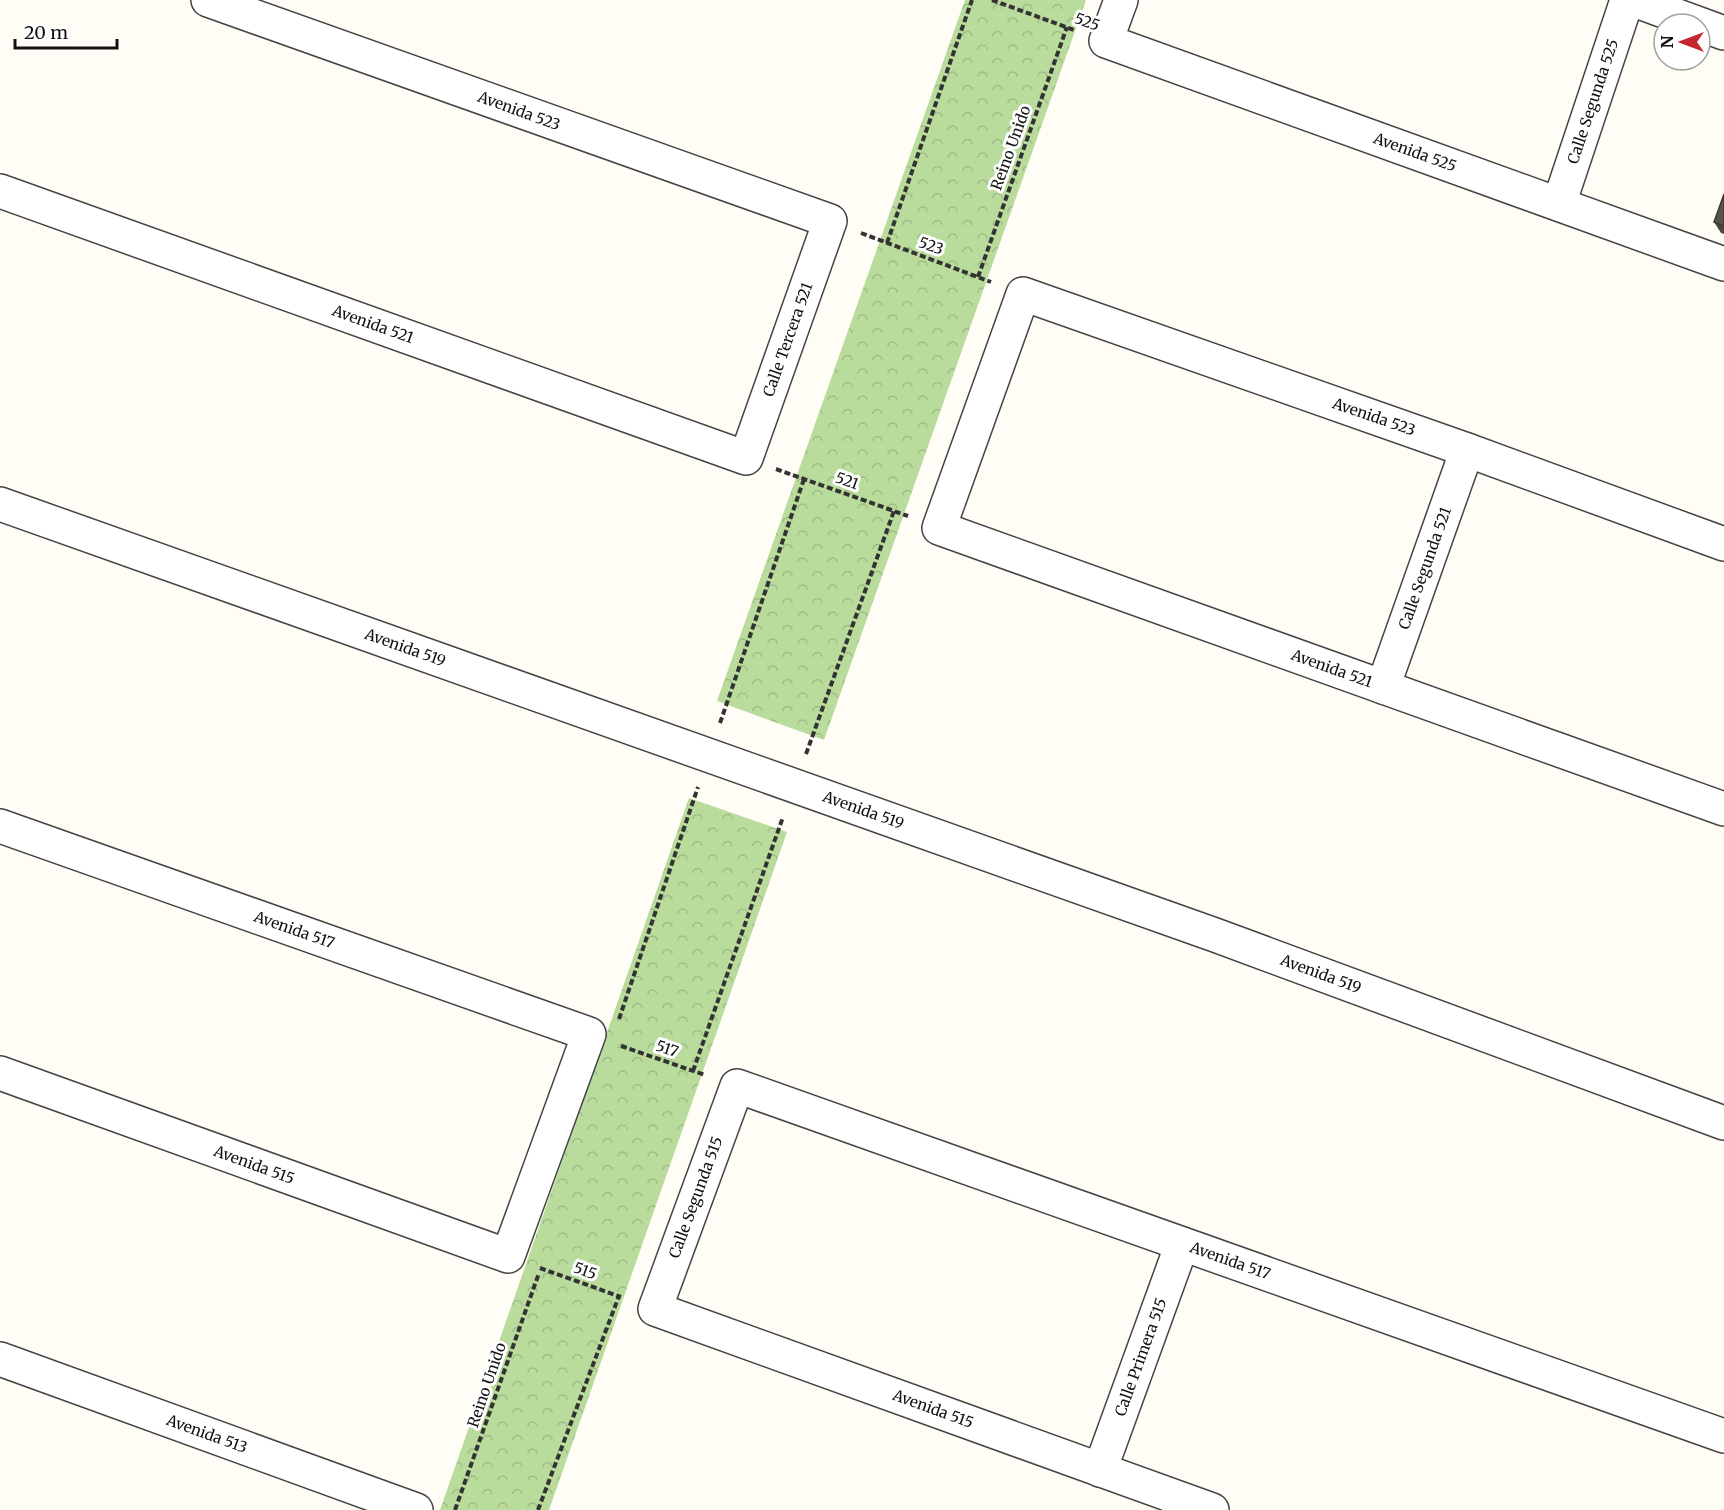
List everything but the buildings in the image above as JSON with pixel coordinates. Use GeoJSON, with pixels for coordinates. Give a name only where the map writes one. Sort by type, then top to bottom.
{"type":"FeatureCollection","features":[{"type":"Feature","properties":{"kind":"street","name":"Avenida 523"},"geometry":{"type":"LineString","coordinates":[[208,0],[830,222]]}},
{"type":"Feature","properties":{"kind":"street"},"geometry":{"type":"LineString","coordinates":[[1106,41],[1121,0]]}},
{"type":"Feature","properties":{"kind":"street","name":"Calle Segunda 525"},"geometry":{"type":"LineString","coordinates":[[1559,204],[1628,0]]}},
{"type":"Feature","properties":{"kind":"street"},"geometry":{"type":"LineString","coordinates":[[1634,0],[1724,33]]}},
{"type":"Feature","properties":{"kind":"street","name":"Avenida 525"},"geometry":{"type":"LineString","coordinates":[[1106,41],[1724,264]]}},
{"type":"Feature","properties":{"kind":"street","name":"Avenida 521"},"geometry":{"type":"LineString","coordinates":[[0,190],[746,458]]}},
{"type":"Feature","properties":{"kind":"street","name":"Calle Tercera 521"},"geometry":{"type":"LineString","coordinates":[[746,458],[830,222]]}},
{"type":"Feature","properties":{"kind":"street","name":"Avenida 523"},"geometry":{"type":"LineString","coordinates":[[1023,294],[1467,450],[1724,544]]}},
{"type":"Feature","properties":{"kind":"street"},"geometry":{"type":"LineString","coordinates":[[939,528],[1023,294]]}},
{"type":"Feature","properties":{"kind":"street","name":"Calle Segunda 521"},"geometry":{"type":"LineString","coordinates":[[1383,687],[1467,450]]}},
{"type":"Feature","properties":{"kind":"street","name":"Avenida 519"},"geometry":{"type":"LineString","coordinates":[[0,504],[1204,931],[1724,1124]]}},
{"type":"Feature","properties":{"kind":"street","name":"Avenida 521"},"geometry":{"type":"LineString","coordinates":[[939,528],[1724,809]]}},
{"type":"Feature","properties":{"kind":"street","name":"Avenida 517"},"geometry":{"type":"LineString","coordinates":[[0,826],[589,1034]]}},
{"type":"Feature","properties":{"kind":"street"},"geometry":{"type":"LineString","coordinates":[[508,1256],[589,1034]]}},
{"type":"Feature","properties":{"kind":"street","name":"Avenida 515"},"geometry":{"type":"LineString","coordinates":[[0,1073],[508,1256]]}},
{"type":"Feature","properties":{"kind":"street","name":"Avenida 517"},"geometry":{"type":"LineString","coordinates":[[737,1086],[1724,1436]]}},
{"type":"Feature","properties":{"kind":"street","name":"Calle Segunda 515"},"geometry":{"type":"LineString","coordinates":[[655,1309],[737,1086]]}},
{"type":"Feature","properties":{"kind":"street","name":"Calle Primera 515"},"geometry":{"type":"LineString","coordinates":[[1100,1470],[1182,1244]]}},
{"type":"Feature","properties":{"kind":"street","name":"Avenida 515"},"geometry":{"type":"LineString","coordinates":[[655,1309],[1212,1510]]}},
{"type":"Feature","properties":{"kind":"street","name":"Avenida 513"},"geometry":{"type":"LineString","coordinates":[[0,1359],[416,1509]]}},
{"type":"Feature","properties":{"kind":"path"},"geometry":{"type":"LineString","coordinates":[[887,243],[972,0]]}},
{"type":"Feature","properties":{"kind":"path","name":"525"},"geometry":{"type":"LineString","coordinates":[[992,0],[1106,41]]}},
{"type":"Feature","properties":{"kind":"path","name":"Reino Unido"},"geometry":{"type":"LineString","coordinates":[[978,277],[1066,27]]}},
{"type":"Feature","properties":{"kind":"path","name":"523"},"geometry":{"type":"LineString","coordinates":[[830,222],[1023,294]]}},
{"type":"Feature","properties":{"kind":"path","name":"521"},"geometry":{"type":"LineString","coordinates":[[746,458],[939,528]]}},
{"type":"Feature","properties":{"kind":"path","name":"517"},"geometry":{"type":"LineString","coordinates":[[589,1034],[737,1086]]}},
{"type":"Feature","properties":{"kind":"path","name":"515"},"geometry":{"type":"LineString","coordinates":[[508,1256],[655,1309]]}},
{"type":"Feature","properties":{"kind":"path","name":"Reino Unido"},"geometry":{"type":"LineString","coordinates":[[455,1510],[541,1268]]}},
{"type":"Feature","properties":{"kind":"path"},"geometry":{"type":"LineString","coordinates":[[538,1510],[618,1296]]}},
{"type":"Feature","properties":{"kind":"green space"},"geometry":{"type":"Polygon","coordinates":[[[965,0],[1086,0],[824,740],[717,701],[965,0]]]}},
{"type":"Feature","properties":{"kind":"green space"},"geometry":{"type":"Polygon","coordinates":[[[689,798],[787,832],[549,1510],[440,1510],[689,798]]]}}]}
